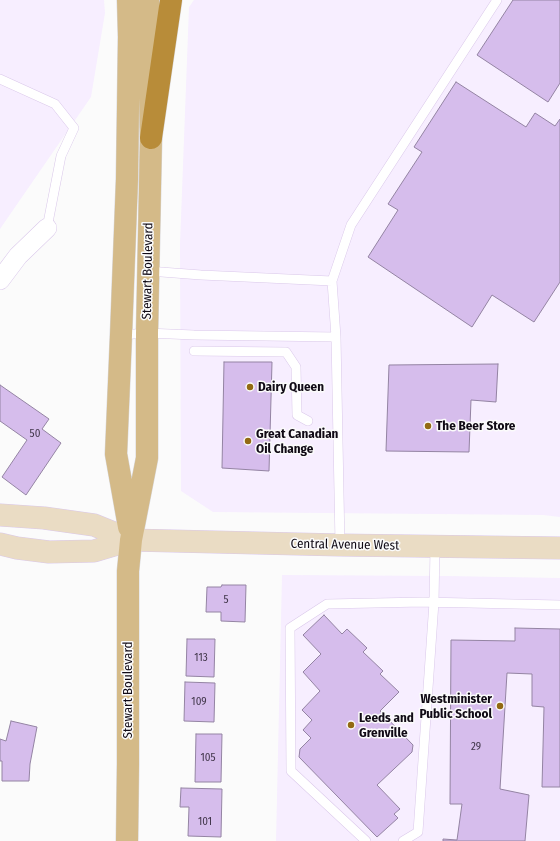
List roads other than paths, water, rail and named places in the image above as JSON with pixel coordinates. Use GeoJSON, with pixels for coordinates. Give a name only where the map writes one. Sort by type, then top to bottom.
{"type":"FeatureCollection","features":[{"type":"Feature","properties":{"kind":"highway"},"geometry":{"type":"LineString","coordinates":[[151,138],[171,0]]}},
{"type":"Feature","properties":{"kind":"main road","name":"Stewart Boulevard"},"geometry":{"type":"LineString","coordinates":[[128,0],[129,37],[127,179],[116,454],[131,540]]}},
{"type":"Feature","properties":{"kind":"main road","name":"Stewart Boulevard"},"geometry":{"type":"LineString","coordinates":[[127,841],[128,572],[131,540],[147,458],[147,333],[151,138],[148,0]]}},
{"type":"Feature","properties":{"kind":"street"},"geometry":{"type":"LineString","coordinates":[[0,280],[18,256],[47,228]]}},
{"type":"Feature","properties":{"kind":"street","name":"Central Avenue West"},"geometry":{"type":"LineString","coordinates":[[0,515],[44,518],[94,525],[131,540]]}},
{"type":"Feature","properties":{"kind":"street","name":"Central Avenue West"},"geometry":{"type":"LineString","coordinates":[[0,544],[17,548],[49,552],[94,552],[131,540],[560,548]]}},
{"type":"Feature","properties":{"kind":"lane"},"geometry":{"type":"LineString","coordinates":[[340,545],[336,337],[332,281],[351,225],[497,0]]}},
{"type":"Feature","properties":{"kind":"lane"},"geometry":{"type":"LineString","coordinates":[[0,79],[55,104],[74,128],[61,156],[47,228]]}},
{"type":"Feature","properties":{"kind":"lane"},"geometry":{"type":"LineString","coordinates":[[148,271],[332,281]]}},
{"type":"Feature","properties":{"kind":"lane"},"geometry":{"type":"LineString","coordinates":[[121,335],[147,333],[336,337]]}},
{"type":"Feature","properties":{"kind":"lane"},"geometry":{"type":"LineString","coordinates":[[194,351],[286,352],[296,367],[297,415],[308,421]]}},
{"type":"Feature","properties":{"kind":"lane"},"geometry":{"type":"LineString","coordinates":[[403,841],[418,832],[434,602],[435,546]]}},
{"type":"Feature","properties":{"kind":"lane"},"geometry":{"type":"LineString","coordinates":[[366,841],[290,771],[290,628],[327,604],[434,602],[560,605]]}},
{"type":"Feature","properties":{"kind":"place","name":"Dairy Queen"},"geometry":{"type":"Point","coordinates":[250,387]}},
{"type":"Feature","properties":{"kind":"place","name":"The Beer Store"},"geometry":{"type":"Point","coordinates":[428,426]}},
{"type":"Feature","properties":{"kind":"place","name":"Great Canadian Oil Change"},"geometry":{"type":"Point","coordinates":[248,441]}},
{"type":"Feature","properties":{"kind":"place","name":"Westminister Public School"},"geometry":{"type":"Point","coordinates":[500,706]}},
{"type":"Feature","properties":{"kind":"place","name":"Leeds and Grenville"},"geometry":{"type":"Point","coordinates":[351,725]}}]}
